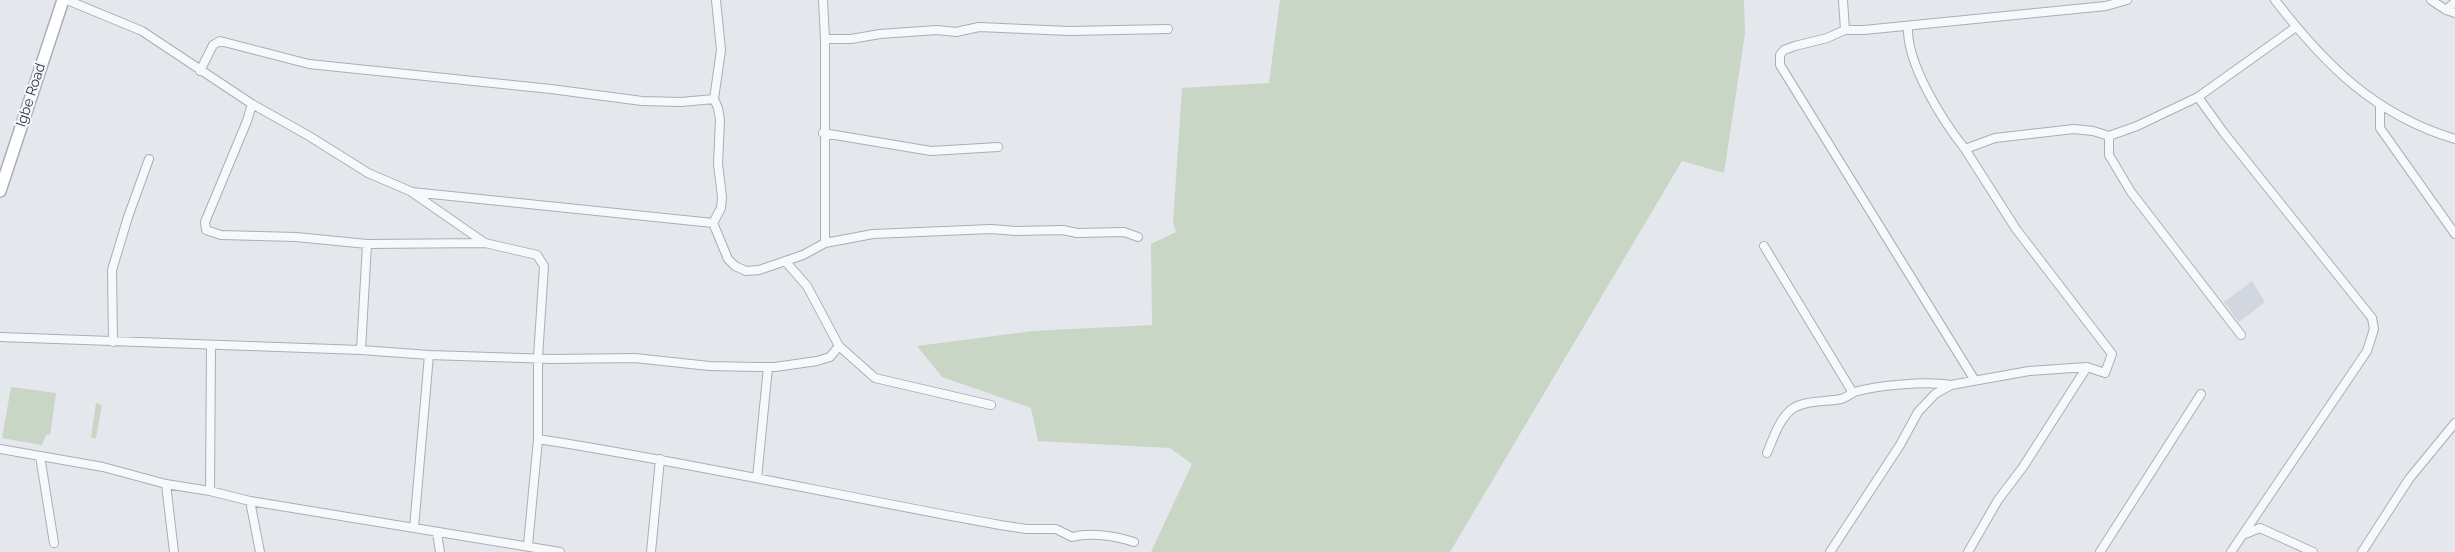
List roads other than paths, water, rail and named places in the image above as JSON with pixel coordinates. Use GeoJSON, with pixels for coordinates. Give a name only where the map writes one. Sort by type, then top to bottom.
{"type":"FeatureCollection","features":[{"type":"Feature","properties":{"kind":"street","name":"Igbe Road"},"geometry":{"type":"LineString","coordinates":[[0,191],[63,0]]}},
{"type":"Feature","properties":{"kind":"street"},"geometry":{"type":"LineString","coordinates":[[67,0],[142,31],[200,72],[368,173],[410,192],[485,243]]}},
{"type":"Feature","properties":{"kind":"street"},"geometry":{"type":"LineString","coordinates":[[713,223],[721,208],[722,197],[718,164],[720,120],[714,99],[721,50],[716,0]]}},
{"type":"Feature","properties":{"kind":"street"},"geometry":{"type":"LineString","coordinates":[[822,0],[825,40],[825,242]]}},
{"type":"Feature","properties":{"kind":"street"},"geometry":{"type":"LineString","coordinates":[[1843,0],[1845,30]]}},
{"type":"Feature","properties":{"kind":"street"},"geometry":{"type":"LineString","coordinates":[[1974,379],[1780,65],[1780,55],[1784,50],[1845,30],[1908,26],[2106,6],[2127,0]]}},
{"type":"Feature","properties":{"kind":"street"},"geometry":{"type":"LineString","coordinates":[[2275,0],[2326,61],[2380,106],[2433,132],[2455,138]]}},
{"type":"Feature","properties":{"kind":"street"},"geometry":{"type":"LineString","coordinates":[[2431,0],[2446,10],[2455,13]]}},
{"type":"Feature","properties":{"kind":"street"},"geometry":{"type":"LineString","coordinates":[[2446,10],[2455,2]]}},
{"type":"Feature","properties":{"kind":"street"},"geometry":{"type":"LineString","coordinates":[[1830,552],[1900,445],[1918,412],[1935,394],[1951,385],[1974,379],[2029,371],[2087,367],[2105,373],[2112,354],[2016,229],[1956,138],[1915,63],[1907,41],[1908,26]]}},
{"type":"Feature","properties":{"kind":"street"},"geometry":{"type":"LineString","coordinates":[[825,40],[928,31],[956,32],[979,27],[1070,31],[1168,29]]}},
{"type":"Feature","properties":{"kind":"street"},"geometry":{"type":"LineString","coordinates":[[1965,149],[1995,138],[2074,130],[2093,131],[2109,136],[2137,126],[2198,97],[2296,27]]}},
{"type":"Feature","properties":{"kind":"street"},"geometry":{"type":"LineString","coordinates":[[200,72],[213,45],[220,41],[309,64],[551,88],[642,101],[681,102],[714,99]]}},
{"type":"Feature","properties":{"kind":"street"},"geometry":{"type":"LineString","coordinates":[[2198,97],[2224,133],[2372,318],[2374,330],[2367,351],[2245,534],[2231,552]]}},
{"type":"Feature","properties":{"kind":"street"},"geometry":{"type":"LineString","coordinates":[[252,104],[237,147],[205,222],[206,230],[221,235],[296,237],[367,244],[485,243],[537,255],[541,258],[544,266],[538,357],[538,439],[528,546]]}},
{"type":"Feature","properties":{"kind":"street"},"geometry":{"type":"LineString","coordinates":[[2380,106],[2380,128],[2455,234]]}},
{"type":"Feature","properties":{"kind":"street"},"geometry":{"type":"LineString","coordinates":[[824,133],[931,151],[998,147]]}},
{"type":"Feature","properties":{"kind":"street"},"geometry":{"type":"LineString","coordinates":[[2109,136],[2109,156],[2131,192],[2241,335]]}},
{"type":"Feature","properties":{"kind":"street"},"geometry":{"type":"LineString","coordinates":[[113,342],[112,270],[128,217],[149,160]]}},
{"type":"Feature","properties":{"kind":"street"},"geometry":{"type":"LineString","coordinates":[[410,192],[713,223]]}},
{"type":"Feature","properties":{"kind":"street"},"geometry":{"type":"LineString","coordinates":[[713,223],[728,258],[735,266],[746,272],[759,270],[803,255],[825,242],[873,234],[955,229],[1124,232],[1138,237]]}},
{"type":"Feature","properties":{"kind":"street"},"geometry":{"type":"LineString","coordinates":[[361,350],[367,244]]}},
{"type":"Feature","properties":{"kind":"street"},"geometry":{"type":"LineString","coordinates":[[1764,246],[1853,393]]}},
{"type":"Feature","properties":{"kind":"street"},"geometry":{"type":"LineString","coordinates":[[785,261],[807,286],[839,346],[875,378],[991,405]]}},
{"type":"Feature","properties":{"kind":"street"},"geometry":{"type":"LineString","coordinates":[[0,337],[361,350],[429,355],[538,357],[552,359],[635,358],[709,366],[768,367],[817,361],[830,356],[839,346]]}},
{"type":"Feature","properties":{"kind":"street"},"geometry":{"type":"LineString","coordinates":[[210,346],[210,491]]}},
{"type":"Feature","properties":{"kind":"street"},"geometry":{"type":"LineString","coordinates":[[414,528],[429,355]]}},
{"type":"Feature","properties":{"kind":"street"},"geometry":{"type":"LineString","coordinates":[[757,478],[768,367]]}},
{"type":"Feature","properties":{"kind":"street"},"geometry":{"type":"LineString","coordinates":[[1968,552],[1998,500],[2023,467],[2087,367]]}},
{"type":"Feature","properties":{"kind":"street"},"geometry":{"type":"LineString","coordinates":[[1768,453],[1779,426],[1792,409],[1842,399],[1853,393],[1934,382],[1951,385]]}},
{"type":"Feature","properties":{"kind":"street"},"geometry":{"type":"LineString","coordinates":[[2100,552],[2200,394]]}},
{"type":"Feature","properties":{"kind":"street"},"geometry":{"type":"LineString","coordinates":[[2362,552],[2409,479],[2455,423]]}},
{"type":"Feature","properties":{"kind":"street"},"geometry":{"type":"LineString","coordinates":[[538,439],[757,478],[808,490],[1000,525],[1026,529],[1046,527],[1056,529],[1072,537],[1082,534],[1121,538],[1134,542]]}},
{"type":"Feature","properties":{"kind":"street"},"geometry":{"type":"LineString","coordinates":[[0,449],[103,467],[166,484],[210,491],[250,501],[560,552]]}},
{"type":"Feature","properties":{"kind":"street"},"geometry":{"type":"LineString","coordinates":[[40,456],[54,543]]}},
{"type":"Feature","properties":{"kind":"street"},"geometry":{"type":"LineString","coordinates":[[651,552],[660,460]]}},
{"type":"Feature","properties":{"kind":"street"},"geometry":{"type":"LineString","coordinates":[[166,484],[174,552]]}},
{"type":"Feature","properties":{"kind":"street"},"geometry":{"type":"LineString","coordinates":[[250,501],[260,552]]}},
{"type":"Feature","properties":{"kind":"street"},"geometry":{"type":"LineString","coordinates":[[2257,514],[2260,528]]}},
{"type":"Feature","properties":{"kind":"street"},"geometry":{"type":"LineString","coordinates":[[2245,534],[2260,528],[2313,552]]}},
{"type":"Feature","properties":{"kind":"street"},"geometry":{"type":"LineString","coordinates":[[438,533],[440,552]]}}]}
